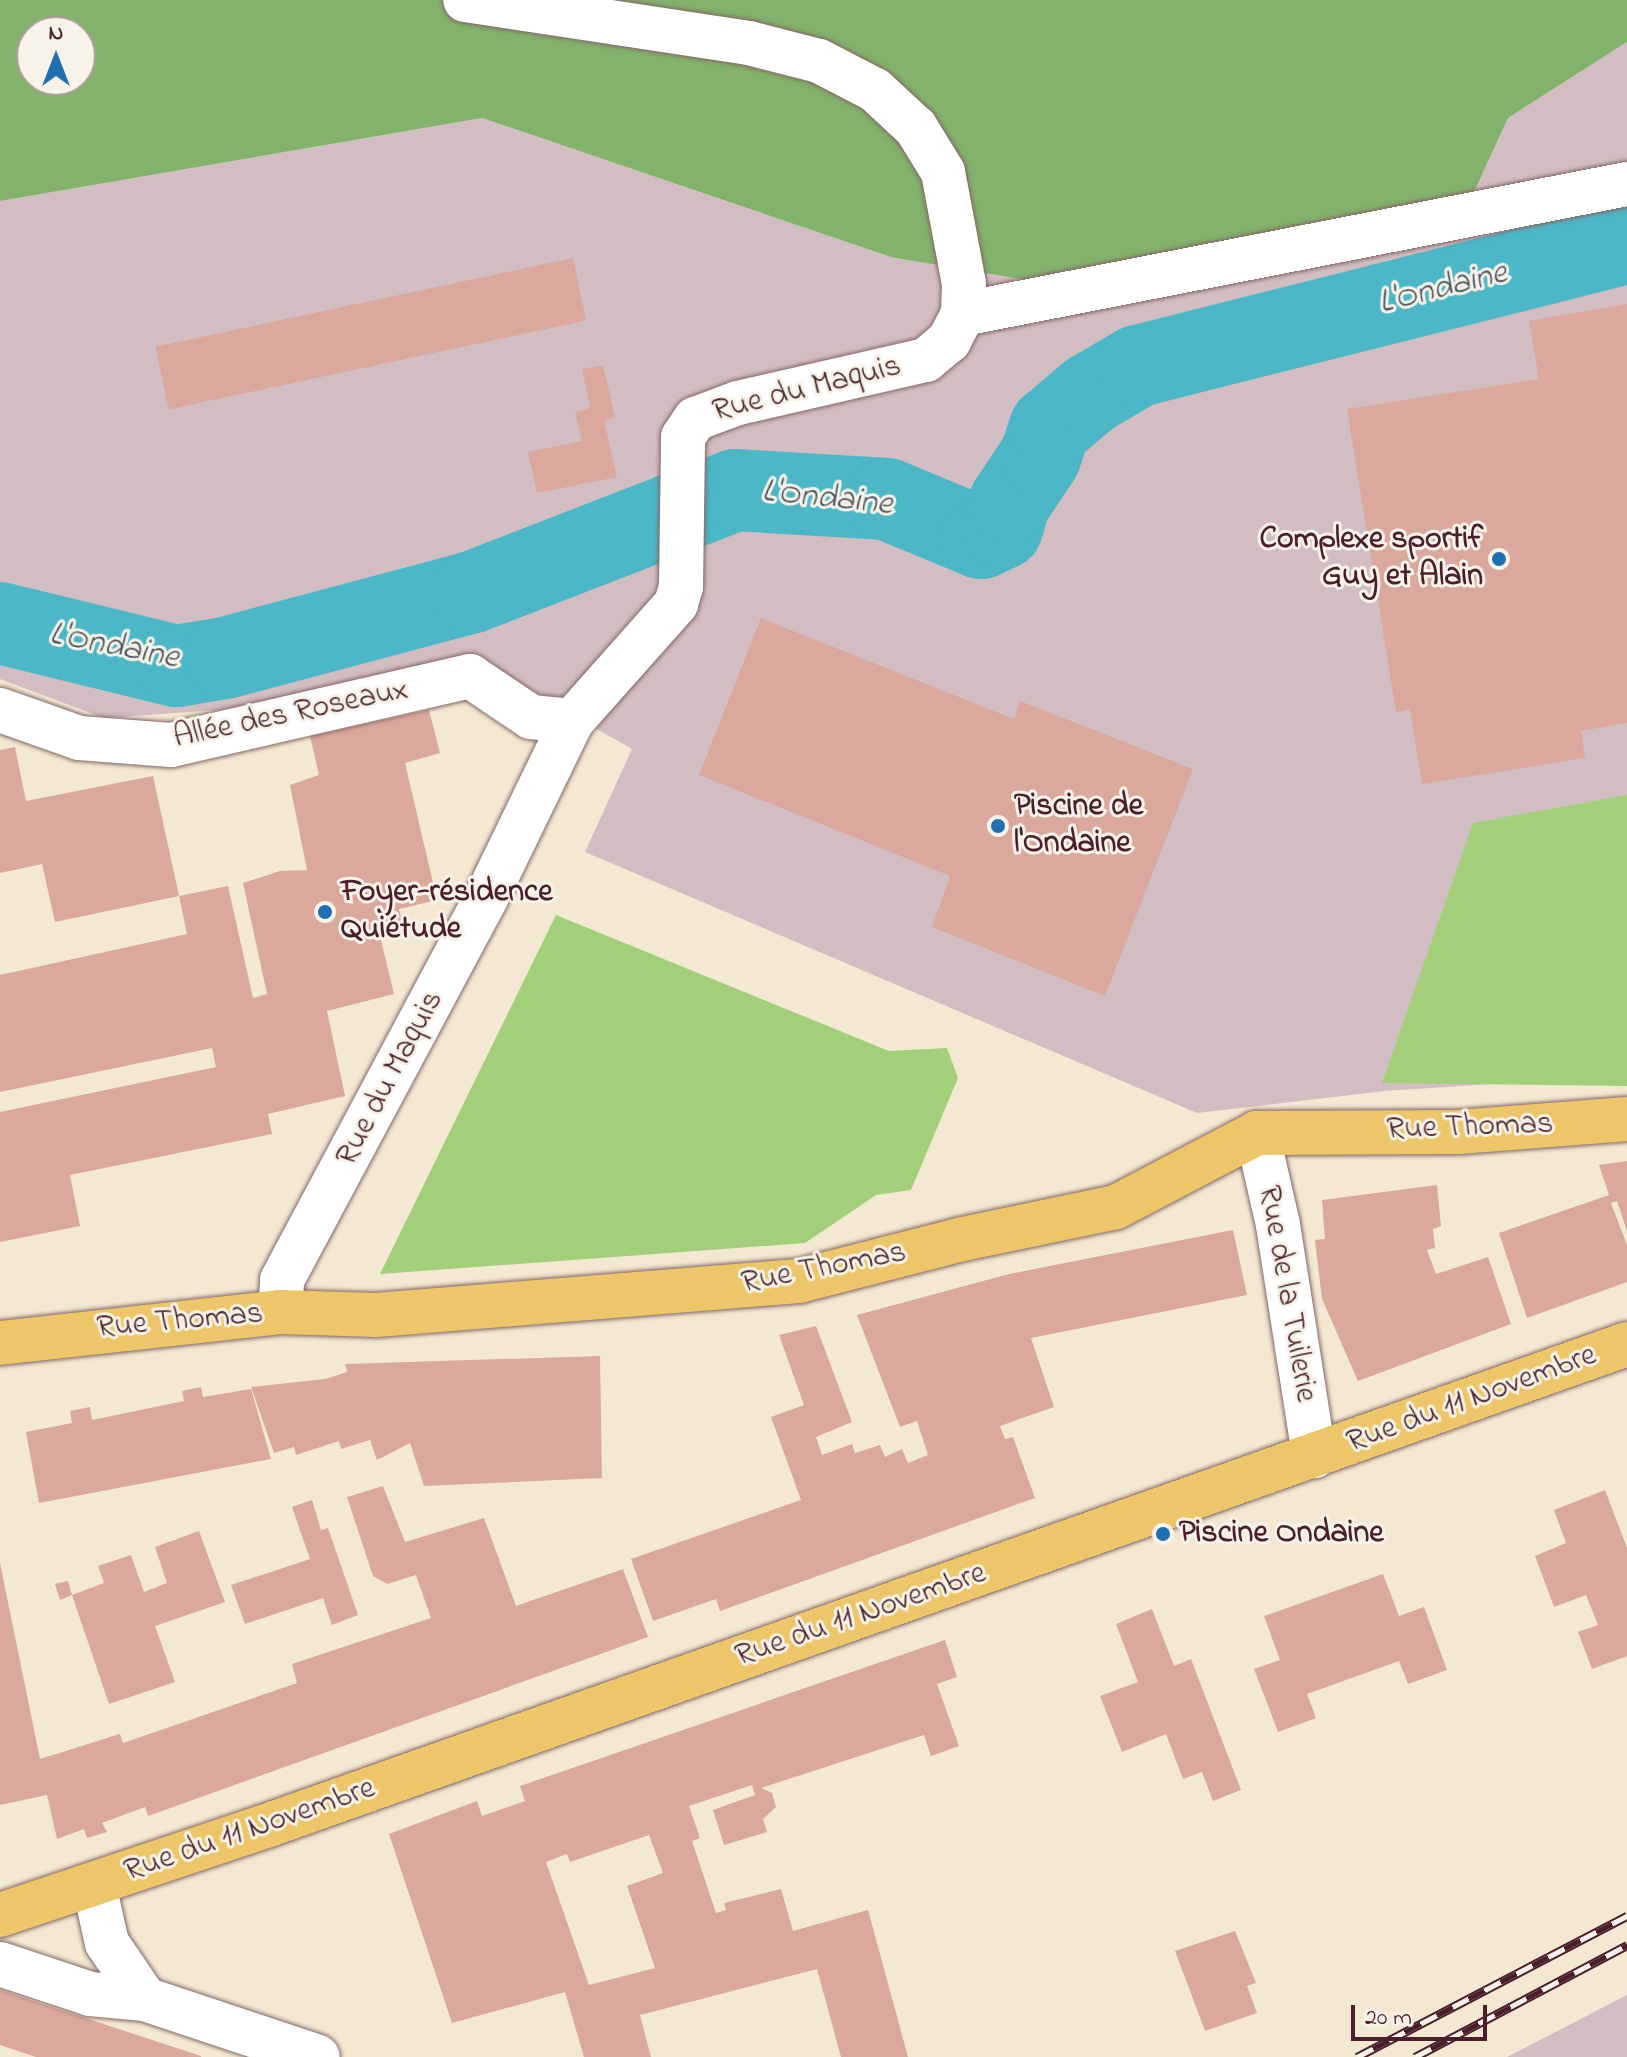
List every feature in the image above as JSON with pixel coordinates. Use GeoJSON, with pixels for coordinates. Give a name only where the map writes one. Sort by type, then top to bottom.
{"type":"FeatureCollection","features":[{"type":"Feature","properties":{"kind":"main road","name":"Rue Thomas"},"geometry":{"type":"LineString","coordinates":[[0,1343],[280,1312],[376,1315],[799,1281],[963,1239],[1116,1207],[1257,1133],[1459,1132],[1627,1119]]}},
{"type":"Feature","properties":{"kind":"main road","name":"Rue du 11 Novembre"},"geometry":{"type":"LineString","coordinates":[[0,1915],[94,1885],[1627,1344]]}},
{"type":"Feature","properties":{"kind":"street"},"geometry":{"type":"LineString","coordinates":[[465,0],[749,43],[819,61],[875,90],[916,128],[943,172],[963,299],[1627,184]]}},
{"type":"Feature","properties":{"kind":"street","name":"Rue du Maquis"},"geometry":{"type":"LineString","coordinates":[[280,1312],[282,1280],[486,898],[572,721],[661,625],[681,587],[678,468],[683,437],[695,419],[738,403],[926,360],[949,341],[963,299]]}},
{"type":"Feature","properties":{"kind":"street","name":"Allée des Roseaux"},"geometry":{"type":"LineString","coordinates":[[0,710],[79,738],[171,745],[470,676],[531,717],[572,721]]}},
{"type":"Feature","properties":{"kind":"street","name":"Rue de la Tuilerie"},"geometry":{"type":"LineString","coordinates":[[1257,1133],[1278,1225],[1314,1456]]}},
{"type":"Feature","properties":{"kind":"street"},"geometry":{"type":"LineString","coordinates":[[94,1885],[107,1943],[145,1999]]}},
{"type":"Feature","properties":{"kind":"street"},"geometry":{"type":"LineString","coordinates":[[0,1964],[90,1994],[145,1999],[318,2057]]}},
{"type":"Feature","properties":{"kind":"shaded area"},"geometry":{"type":"Polygon","coordinates":[[[1627,42],[1627,1075],[1385,1091],[1197,1113],[585,852],[632,749],[481,663],[259,707],[104,718],[0,679],[0,201],[482,118],[891,257],[1469,203],[1508,118],[1627,42]]]}},
{"type":"Feature","properties":{"kind":"shaded area"},"geometry":{"type":"Polygon","coordinates":[[[1627,1995],[1627,2057],[1507,2057],[1627,1995]]]}},
{"type":"Feature","properties":{"kind":"green space"},"geometry":{"type":"Polygon","coordinates":[[[0,0],[1627,0],[1627,42],[1508,118],[1469,203],[1069,287],[891,257],[482,118],[0,201],[0,0]]]}},
{"type":"Feature","properties":{"kind":"green space"},"geometry":{"type":"Polygon","coordinates":[[[1627,795],[1627,1086],[1382,1083],[1473,823],[1627,795]]]}},
{"type":"Feature","properties":{"kind":"green space"},"geometry":{"type":"Polygon","coordinates":[[[556,915],[889,1051],[947,1048],[958,1078],[911,1190],[876,1195],[805,1243],[380,1274],[556,915]]]}},
{"type":"Feature","properties":{"kind":"building"},"geometry":{"type":"Polygon","coordinates":[[[573,258],[586,321],[169,409],[155,347],[573,258]]]}},
{"type":"Feature","properties":{"kind":"building","name":"Complexe sportif Guy et Alain"},"geometry":{"type":"Polygon","coordinates":[[[1627,304],[1627,723],[1581,731],[1585,758],[1422,784],[1410,709],[1396,712],[1347,409],[1539,379],[1529,321],[1627,304]]]}},
{"type":"Feature","properties":{"kind":"building"},"geometry":{"type":"Polygon","coordinates":[[[603,365],[615,417],[604,420],[617,477],[537,493],[528,452],[582,441],[575,412],[590,408],[582,369],[603,365]]]}},
{"type":"Feature","properties":{"kind":"building","name":"Piscine de l'Ondaine"},"geometry":{"type":"Polygon","coordinates":[[[761,618],[1014,719],[1020,701],[1193,769],[1105,996],[932,927],[950,876],[699,775],[761,618]]]}},
{"type":"Feature","properties":{"kind":"building"},"geometry":{"type":"Polygon","coordinates":[[[429,710],[440,753],[405,763],[437,900],[399,909],[405,931],[380,936],[394,994],[327,1011],[345,1096],[268,1114],[272,1134],[70,1175],[80,1226],[0,1242],[0,1112],[216,1067],[212,1048],[0,1092],[0,975],[187,934],[179,896],[228,886],[253,998],[267,994],[243,883],[280,871],[307,870],[290,785],[319,775],[310,736],[429,710]]]}},
{"type":"Feature","properties":{"kind":"building"},"geometry":{"type":"Polygon","coordinates":[[[15,747],[26,801],[153,776],[179,896],[55,922],[42,864],[0,873],[0,750],[15,747]]]}},
{"type":"Feature","properties":{"kind":"building"},"geometry":{"type":"Polygon","coordinates":[[[1627,1161],[1627,1231],[1617,1201],[1611,1203],[1627,1245],[1627,1282],[1527,1318],[1499,1233],[1609,1195],[1599,1165],[1627,1161]]]}},
{"type":"Feature","properties":{"kind":"building"},"geometry":{"type":"Polygon","coordinates":[[[1437,1185],[1441,1226],[1433,1229],[1435,1248],[1427,1250],[1436,1274],[1488,1257],[1511,1324],[1358,1381],[1322,1299],[1315,1240],[1325,1239],[1322,1200],[1437,1185]]]}},
{"type":"Feature","properties":{"kind":"building"},"geometry":{"type":"Polygon","coordinates":[[[1233,1230],[1247,1295],[1031,1338],[1054,1407],[1000,1426],[1005,1439],[1013,1437],[1035,1498],[720,1611],[716,1599],[653,1621],[631,1559],[801,1500],[771,1417],[804,1405],[779,1335],[816,1326],[852,1422],[816,1437],[822,1455],[852,1444],[855,1453],[880,1445],[885,1457],[902,1449],[908,1463],[928,1455],[917,1421],[900,1427],[857,1315],[1009,1274],[1233,1230]]]}},
{"type":"Feature","properties":{"kind":"building"},"geometry":{"type":"Polygon","coordinates":[[[600,1356],[602,1478],[424,1486],[410,1443],[377,1460],[370,1440],[341,1449],[339,1441],[296,1455],[294,1447],[274,1453],[251,1387],[325,1379],[347,1372],[345,1364],[600,1356]]]}},
{"type":"Feature","properties":{"kind":"building"},"geometry":{"type":"Polygon","coordinates":[[[201,1387],[203,1397],[251,1389],[271,1459],[39,1503],[26,1432],[72,1423],[70,1411],[90,1407],[92,1420],[184,1401],[182,1391],[201,1387]]]}},
{"type":"Feature","properties":{"kind":"building"},"geometry":{"type":"Polygon","coordinates":[[[383,1486],[405,1542],[484,1518],[516,1606],[623,1569],[648,1637],[148,1816],[145,1807],[102,1823],[107,1832],[87,1838],[84,1829],[57,1839],[47,1795],[0,1805],[0,1563],[40,1759],[120,1734],[123,1743],[297,1683],[292,1664],[431,1618],[416,1575],[387,1584],[373,1576],[347,1497],[383,1486]]]}},
{"type":"Feature","properties":{"kind":"building"},"geometry":{"type":"Polygon","coordinates":[[[1605,1490],[1627,1548],[1627,1656],[1592,1669],[1578,1632],[1598,1625],[1586,1595],[1554,1607],[1535,1556],[1566,1543],[1554,1510],[1605,1490]]]}},
{"type":"Feature","properties":{"kind":"building"},"geometry":{"type":"Polygon","coordinates":[[[312,1500],[321,1530],[328,1528],[358,1615],[332,1625],[323,1598],[245,1624],[231,1585],[310,1559],[292,1507],[312,1500]]]}},
{"type":"Feature","properties":{"kind":"building"},"geometry":{"type":"Polygon","coordinates":[[[199,1531],[225,1602],[155,1626],[175,1682],[109,1704],[72,1595],[104,1583],[98,1566],[131,1555],[144,1592],[167,1583],[155,1547],[199,1531]]]}},
{"type":"Feature","properties":{"kind":"building"},"geometry":{"type":"Polygon","coordinates":[[[1383,1574],[1399,1616],[1424,1607],[1447,1670],[1408,1684],[1399,1661],[1307,1694],[1316,1718],[1278,1732],[1254,1669],[1280,1660],[1264,1616],[1383,1574]]]}},
{"type":"Feature","properties":{"kind":"building"},"geometry":{"type":"Polygon","coordinates":[[[68,1581],[72,1595],[60,1600],[55,1584],[68,1581]]]}},
{"type":"Feature","properties":{"kind":"building"},"geometry":{"type":"Polygon","coordinates":[[[1152,1609],[1174,1666],[1191,1659],[1241,1790],[1213,1801],[1202,1772],[1183,1779],[1166,1734],[1122,1752],[1100,1696],[1138,1682],[1116,1624],[1152,1609]]]}},
{"type":"Feature","properties":{"kind":"building"},"geometry":{"type":"Polygon","coordinates":[[[945,1640],[957,1677],[937,1684],[959,1746],[931,1756],[924,1735],[761,1788],[772,1793],[776,1807],[763,1819],[767,1832],[724,1845],[713,1810],[755,1795],[752,1785],[689,1806],[700,1838],[692,1841],[716,1913],[726,1910],[724,1903],[781,1889],[793,1931],[868,1910],[908,2057],[841,2057],[817,1969],[640,2015],[651,2057],[584,2057],[565,1992],[452,2023],[389,1834],[477,1801],[482,1816],[525,1801],[520,1786],[945,1640]],[[649,1835],[570,1862],[567,1854],[546,1862],[589,1985],[655,1968],[627,1886],[663,1873],[649,1835]]]}},
{"type":"Feature","properties":{"kind":"building"},"geometry":{"type":"Polygon","coordinates":[[[1235,1931],[1256,1983],[1247,1986],[1257,2013],[1205,2031],[1175,1951],[1235,1931]]]}},
{"type":"Feature","properties":{"kind":"building"},"geometry":{"type":"Polygon","coordinates":[[[0,1990],[201,2057],[36,2057],[0,2045],[0,1990]]]}},
{"type":"Feature","properties":{"kind":"waterway","name":"L'Ondaine"},"geometry":{"type":"LineString","coordinates":[[0,623],[177,666],[225,658],[470,593],[735,490],[887,499],[981,538],[1002,528],[1010,502],[1040,457],[1050,428],[1090,394],[1138,366],[1627,243]]}},
{"type":"Feature","properties":{"kind":"railway"},"geometry":{"type":"LineString","coordinates":[[1357,2057],[1627,1916]]}},
{"type":"Feature","properties":{"kind":"railway"},"geometry":{"type":"LineString","coordinates":[[1415,2057],[1627,1945]]}},
{"type":"Feature","properties":{"kind":"place","name":"Complexe sportif Guy et Alain"},"geometry":{"type":"Point","coordinates":[1499,559]}},
{"type":"Feature","properties":{"kind":"place","name":"Piscine de l'Ondaine"},"geometry":{"type":"Point","coordinates":[998,826]}},
{"type":"Feature","properties":{"kind":"place","name":"Foyer-résidence Quiétude"},"geometry":{"type":"Point","coordinates":[325,912]}},
{"type":"Feature","properties":{"kind":"place","name":"Piscine Ondaine"},"geometry":{"type":"Point","coordinates":[1163,1534]}}]}
